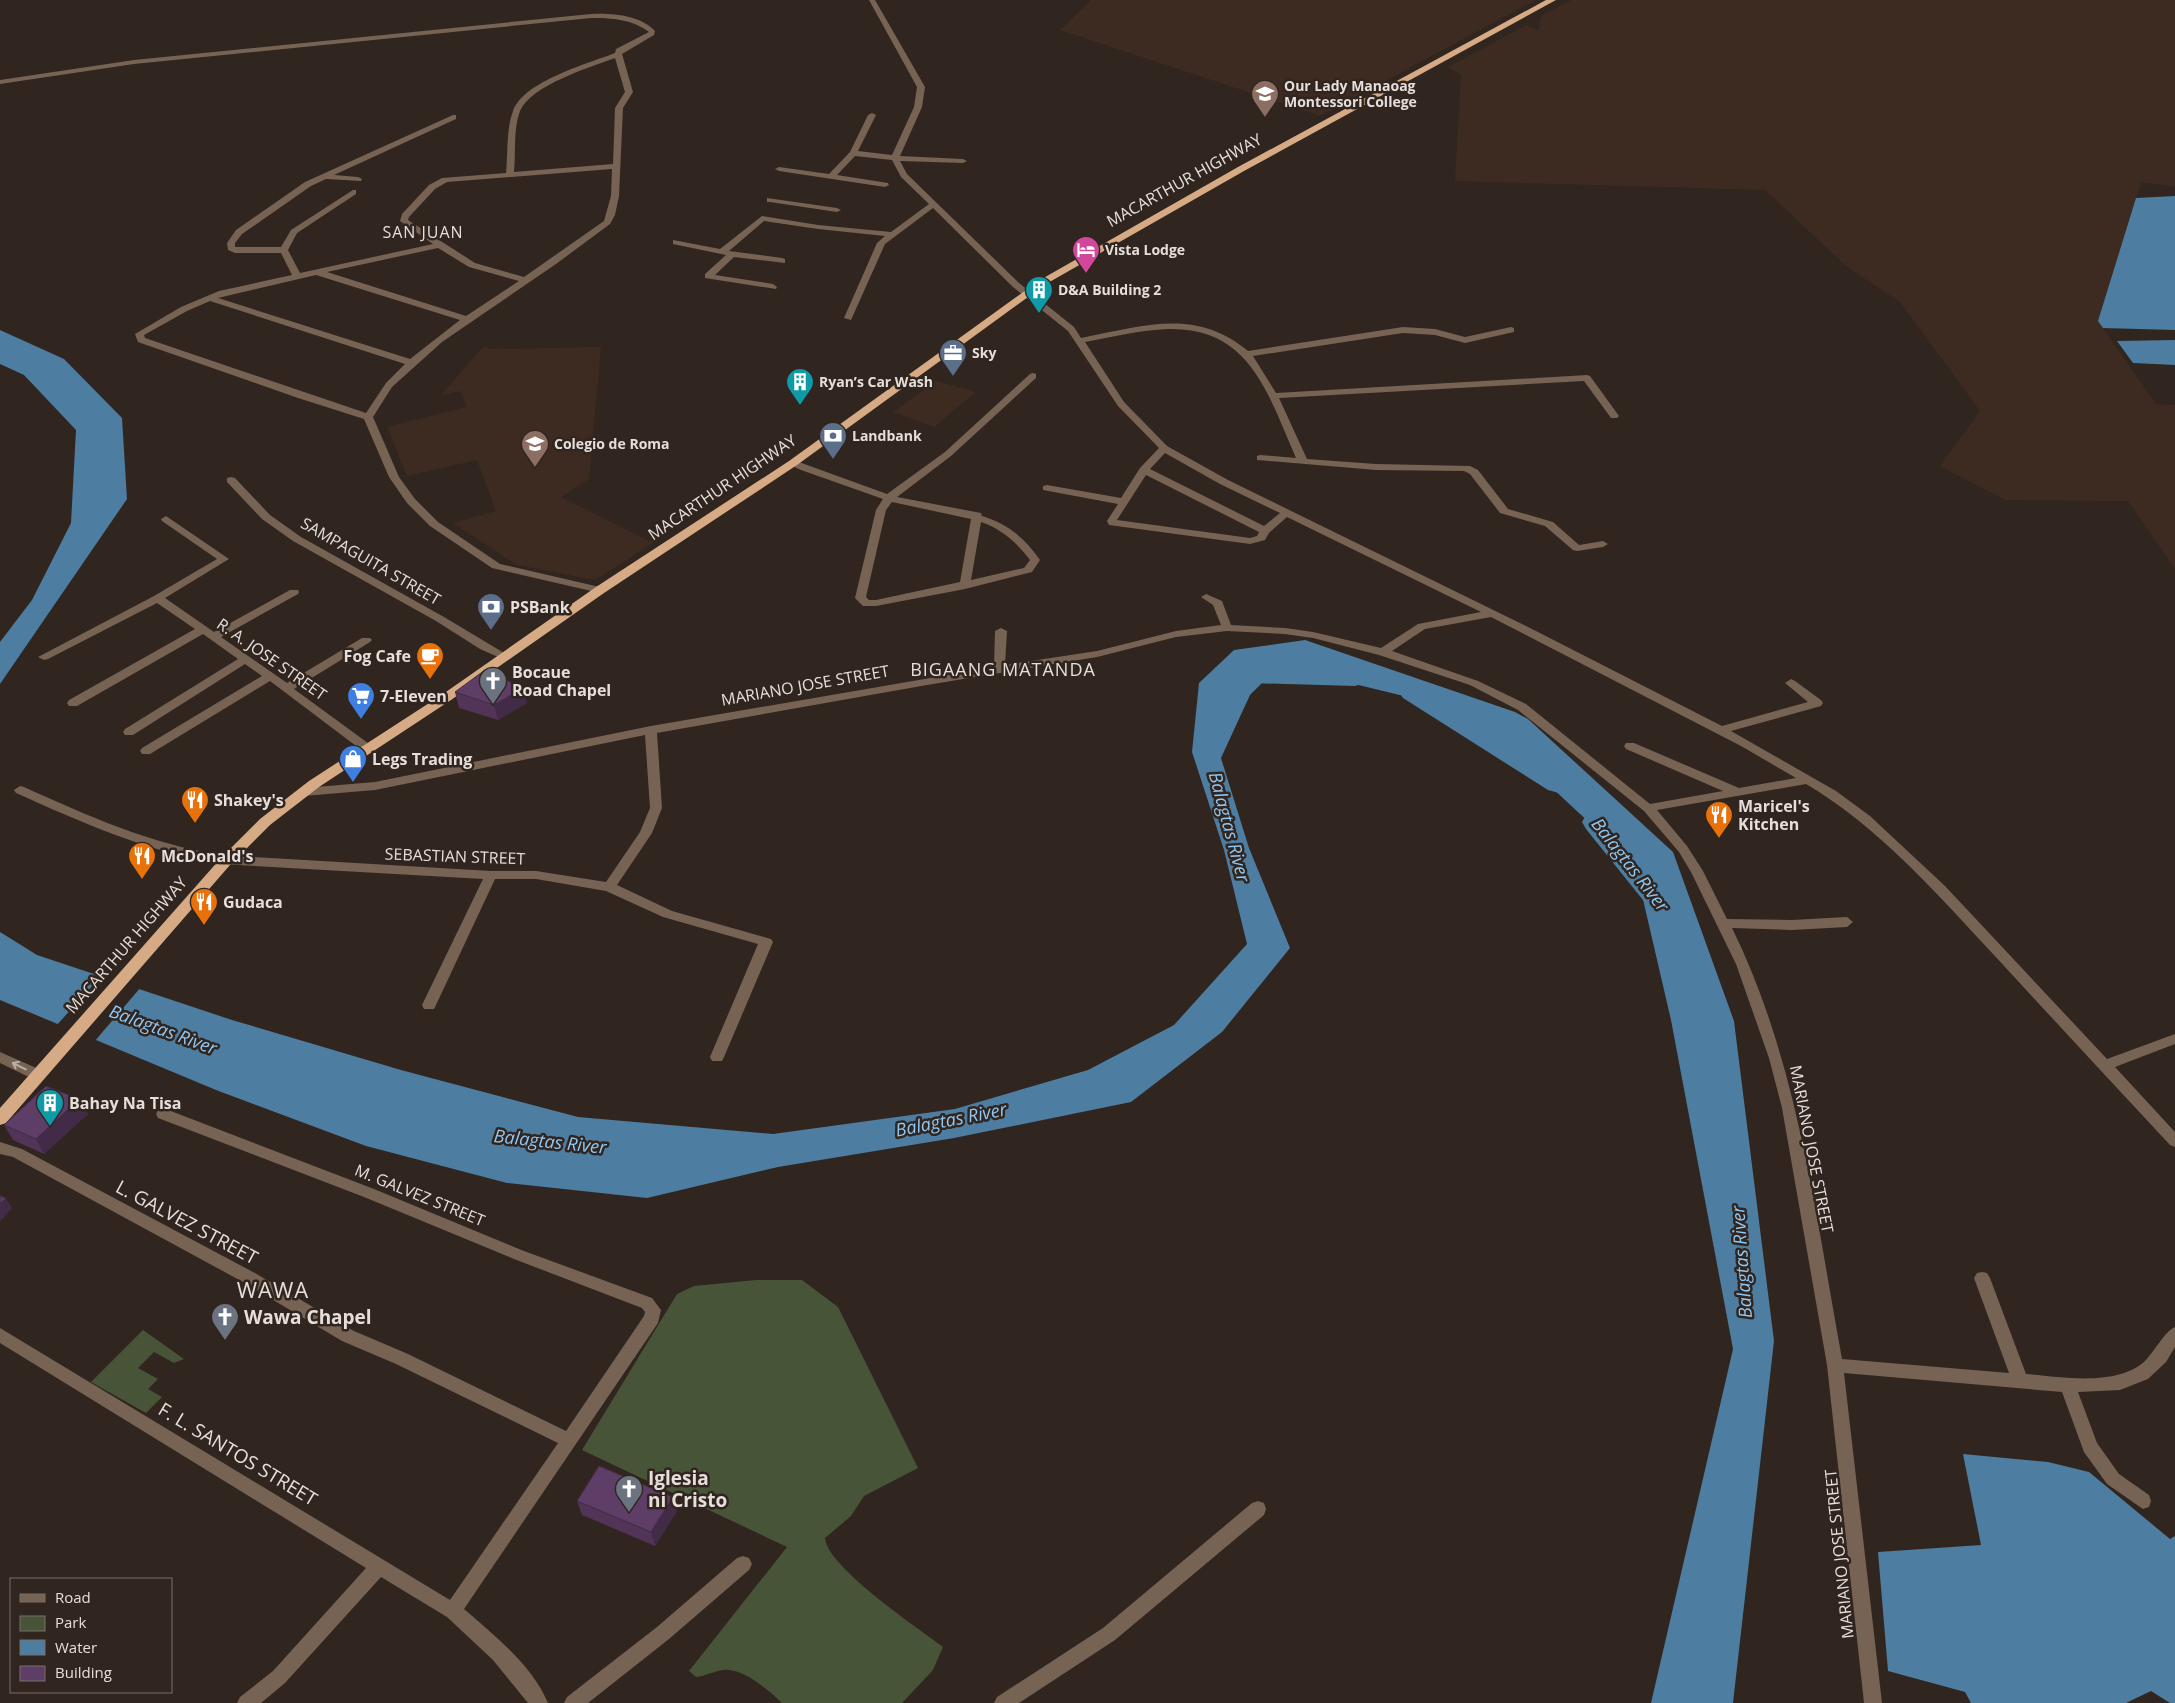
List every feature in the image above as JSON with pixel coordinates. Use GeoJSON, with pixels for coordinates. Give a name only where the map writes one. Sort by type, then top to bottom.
{"type":"FeatureCollection","features":[{"type":"Feature","properties":{"kind":"highway","name":"MACARTHUR HIGHWAY"},"geometry":{"type":"LineString","coordinates":[[0,1119],[225,862],[265,822],[304,792],[505,657],[600,590],[793,463],[1027,294],[1068,267],[1241,168],[1552,0]]}},
{"type":"Feature","properties":{"kind":"street"},"geometry":{"type":"LineString","coordinates":[[872,0],[918,78],[922,92],[918,107],[894,158]]}},
{"type":"Feature","properties":{"kind":"street"},"geometry":{"type":"LineString","coordinates":[[0,82],[134,62],[590,16],[612,16],[635,22],[652,31],[652,34],[620,51],[618,54],[565,76],[527,96],[517,110],[510,174]]}},
{"type":"Feature","properties":{"kind":"street"},"geometry":{"type":"LineString","coordinates":[[368,417],[389,386],[412,363],[467,319],[607,222],[611,215],[615,196],[619,108],[629,92],[618,54]]}},
{"type":"Feature","properties":{"kind":"street"},"geometry":{"type":"LineString","coordinates":[[831,177],[853,153],[872,115]]}},
{"type":"Feature","properties":{"kind":"street"},"geometry":{"type":"LineString","coordinates":[[284,250],[235,250],[231,248],[230,243],[239,232],[286,197],[308,184],[453,117]]}},
{"type":"Feature","properties":{"kind":"street"},"geometry":{"type":"LineString","coordinates":[[853,153],[894,158],[962,160]]}},
{"type":"Feature","properties":{"kind":"street"},"geometry":{"type":"LineString","coordinates":[[894,158],[904,175],[933,205],[1027,294],[1062,320],[1121,404],[1164,448],[1224,482],[1745,743],[1808,780],[1866,819],[1899,847],[2175,1141]]}},
{"type":"Feature","properties":{"kind":"street"},"geometry":{"type":"LineString","coordinates":[[525,280],[472,265],[404,221],[405,216],[432,187],[445,180],[615,166]]}},
{"type":"Feature","properties":{"kind":"street"},"geometry":{"type":"LineString","coordinates":[[779,169],[884,185]]}},
{"type":"Feature","properties":{"kind":"street"},"geometry":{"type":"LineString","coordinates":[[326,176],[358,179]]}},
{"type":"Feature","properties":{"kind":"street"},"geometry":{"type":"LineString","coordinates":[[284,250],[294,232],[353,192]]}},
{"type":"Feature","properties":{"kind":"street"},"geometry":{"type":"LineString","coordinates":[[770,200],[840,208],[818,227]]}},
{"type":"Feature","properties":{"kind":"street"},"geometry":{"type":"LineString","coordinates":[[848,318],[875,252],[891,234],[933,205]]}},
{"type":"Feature","properties":{"kind":"street"},"geometry":{"type":"LineString","coordinates":[[722,252],[762,218],[818,227],[891,234]]}},
{"type":"Feature","properties":{"kind":"street"},"geometry":{"type":"LineString","coordinates":[[676,242],[732,254],[782,261]]}},
{"type":"Feature","properties":{"kind":"street"},"geometry":{"type":"LineString","coordinates":[[438,244],[406,253],[296,274],[245,286],[209,298],[143,331],[139,338],[301,396],[368,417],[394,477],[411,500],[434,524],[496,566],[600,590]]}},
{"type":"Feature","properties":{"kind":"street"},"geometry":{"type":"LineString","coordinates":[[284,250],[296,274]]}},
{"type":"Feature","properties":{"kind":"street"},"geometry":{"type":"LineString","coordinates":[[732,254],[708,276],[773,288]]}},
{"type":"Feature","properties":{"kind":"street"},"geometry":{"type":"LineString","coordinates":[[315,271],[467,319]]}},
{"type":"Feature","properties":{"kind":"street"},"geometry":{"type":"LineString","coordinates":[[209,298],[412,363]]}},
{"type":"Feature","properties":{"kind":"street"},"geometry":{"type":"LineString","coordinates":[[1078,341],[1184,325],[1224,337],[1246,354],[1273,396],[1303,462]]}},
{"type":"Feature","properties":{"kind":"street"},"geometry":{"type":"LineString","coordinates":[[1246,354],[1403,330],[1435,332],[1465,340],[1511,330]]}},
{"type":"Feature","properties":{"kind":"street"},"geometry":{"type":"LineString","coordinates":[[793,463],[889,498],[977,515],[1001,528],[1030,550],[1035,560],[1028,570],[965,586],[876,603],[863,602],[860,595],[880,510],[889,498],[948,454],[1033,376]]}},
{"type":"Feature","properties":{"kind":"street"},"geometry":{"type":"LineString","coordinates":[[1273,396],[1587,378],[1614,416]]}},
{"type":"Feature","properties":{"kind":"street"},"geometry":{"type":"LineString","coordinates":[[1164,448],[1144,470],[1112,520],[1117,525],[1250,541],[1261,538],[1265,531],[1287,512]]}},
{"type":"Feature","properties":{"kind":"street"},"geometry":{"type":"LineString","coordinates":[[1260,458],[1376,467],[1466,468],[1474,472],[1504,511],[1549,524],[1577,548],[1603,544]]}},
{"type":"Feature","properties":{"kind":"street"},"geometry":{"type":"LineString","coordinates":[[1144,470],[1265,531]]}},
{"type":"Feature","properties":{"kind":"street","name":"SAMPAGUITA STREET"},"geometry":{"type":"LineString","coordinates":[[231,480],[266,517],[297,539],[440,619],[484,647],[505,657]]}},
{"type":"Feature","properties":{"kind":"street"},"geometry":{"type":"LineString","coordinates":[[1047,488],[1124,502]]}},
{"type":"Feature","properties":{"kind":"street"},"geometry":{"type":"LineString","coordinates":[[965,586],[977,515]]}},
{"type":"Feature","properties":{"kind":"street"},"geometry":{"type":"LineString","coordinates":[[44,657],[158,598],[224,559],[166,518]]}},
{"type":"Feature","properties":{"kind":"street"},"geometry":{"type":"LineString","coordinates":[[214,637],[294,592]]}},
{"type":"Feature","properties":{"kind":"street"},"geometry":{"type":"LineString","coordinates":[[1206,597],[1218,603],[1227,628]]}},
{"type":"Feature","properties":{"kind":"street","name":"R. A. JOSE STREET"},"geometry":{"type":"LineString","coordinates":[[158,598],[287,688],[368,749]]}},
{"type":"Feature","properties":{"kind":"street"},"geometry":{"type":"LineString","coordinates":[[1383,652],[1422,626],[1490,614]]}},
{"type":"Feature","properties":{"kind":"street","name":"MARIANO JOSE STREET"},"geometry":{"type":"LineString","coordinates":[[304,792],[376,786],[651,730],[918,683],[1098,654],[1176,634],[1227,628],[1285,631],[1313,635],[1383,652],[1474,683],[1522,707],[1648,808],[1683,849],[1712,898],[1723,922],[1746,974],[1776,1058],[1789,1108],[1835,1365],[1874,1703]]}},
{"type":"Feature","properties":{"kind":"street"},"geometry":{"type":"LineString","coordinates":[[74,703],[202,630]]}},
{"type":"Feature","properties":{"kind":"street"},"geometry":{"type":"LineString","coordinates":[[999,670],[1001,631]]}},
{"type":"Feature","properties":{"kind":"street"},"geometry":{"type":"LineString","coordinates":[[287,688],[366,640]]}},
{"type":"Feature","properties":{"kind":"street"},"geometry":{"type":"LineString","coordinates":[[129,732],[245,659]]}},
{"type":"Feature","properties":{"kind":"street"},"geometry":{"type":"LineString","coordinates":[[146,751],[270,676]]}},
{"type":"Feature","properties":{"kind":"street"},"geometry":{"type":"LineString","coordinates":[[1719,730],[1817,703],[1791,683]]}},
{"type":"Feature","properties":{"kind":"street"},"geometry":{"type":"LineString","coordinates":[[609,887],[646,833],[656,808],[651,730]]}},
{"type":"Feature","properties":{"kind":"street"},"geometry":{"type":"LineString","coordinates":[[1630,746],[1739,793]]}},
{"type":"Feature","properties":{"kind":"street"},"geometry":{"type":"LineString","coordinates":[[1648,808],[1808,780]]}},
{"type":"Feature","properties":{"kind":"street","name":"SEBASTIAN STREET"},"geometry":{"type":"LineString","coordinates":[[20,790],[101,825],[187,855],[225,862],[249,860],[491,875],[536,875],[609,887],[668,914],[766,942],[717,1057]]}},
{"type":"Feature","properties":{"kind":"street"},"geometry":{"type":"LineString","coordinates":[[429,1005],[491,875]]}},
{"type":"Feature","properties":{"kind":"street"},"geometry":{"type":"LineString","coordinates":[[1723,922],[1792,924],[1847,922]]}},
{"type":"Feature","properties":{"kind":"street"},"geometry":{"type":"LineString","coordinates":[[2105,1065],[2175,1039]]}},
{"type":"Feature","properties":{"kind":"street"},"geometry":{"type":"LineString","coordinates":[[0,1057],[38,1075]]}},
{"type":"Feature","properties":{"kind":"street","name":"M. GALVEZ STREET"},"geometry":{"type":"LineString","coordinates":[[163,1114],[369,1193],[519,1255],[647,1302],[653,1310],[652,1318],[570,1441]]}},
{"type":"Feature","properties":{"kind":"street","name":"L. GALVEZ STREET"},"geometry":{"type":"LineString","coordinates":[[0,1148],[17,1153],[239,1273],[348,1336],[402,1359],[570,1441]]}},
{"type":"Feature","properties":{"kind":"street"},"geometry":{"type":"LineString","coordinates":[[1982,1278],[2020,1380]]}},
{"type":"Feature","properties":{"kind":"street"},"geometry":{"type":"LineString","coordinates":[[1835,1365],[2068,1385],[2120,1383],[2142,1374],[2160,1357],[2175,1334]]}},
{"type":"Feature","properties":{"kind":"street","name":"F. L. SANTOS STREET"},"geometry":{"type":"LineString","coordinates":[[0,1335],[453,1611],[485,1639],[529,1685],[539,1703]]}},
{"type":"Feature","properties":{"kind":"street"},"geometry":{"type":"LineString","coordinates":[[2068,1385],[2090,1447],[2114,1479],[2143,1502]]}},
{"type":"Feature","properties":{"kind":"street"},"geometry":{"type":"LineString","coordinates":[[453,1611],[570,1441]]}},
{"type":"Feature","properties":{"kind":"street"},"geometry":{"type":"LineString","coordinates":[[1003,1703],[1108,1634],[1258,1509]]}},
{"type":"Feature","properties":{"kind":"street"},"geometry":{"type":"LineString","coordinates":[[573,1703],[663,1633],[743,1564]]}},
{"type":"Feature","properties":{"kind":"street"},"geometry":{"type":"LineString","coordinates":[[246,1703],[279,1677],[380,1565]]}},
{"type":"Feature","properties":{"kind":"shaded area"},"geometry":{"type":"Polygon","coordinates":[[[1091,0],[1536,0],[1320,116],[1060,30],[1091,0]]]}},
{"type":"Feature","properties":{"kind":"shaded area"},"geometry":{"type":"Polygon","coordinates":[[[1571,0],[2175,0],[2175,187],[2141,182],[2121,252],[2098,321],[2156,404],[2175,405],[2175,569],[2128,501],[2005,500],[1940,466],[1980,411],[1900,302],[1847,267],[1765,190],[1455,181],[1461,75],[1448,67],[1526,25],[1538,30],[1541,16],[1571,0]]]}},
{"type":"Feature","properties":{"kind":"shaded area","name":"Colegio de Roma"},"geometry":{"type":"Polygon","coordinates":[[[483,347],[493,349],[601,347],[589,479],[561,497],[653,543],[595,580],[517,565],[453,523],[496,511],[477,460],[407,476],[387,427],[467,407],[460,391],[441,395],[483,347]]]}},
{"type":"Feature","properties":{"kind":"shaded area"},"geometry":{"type":"Polygon","coordinates":[[[936,381],[976,392],[934,427],[893,412],[936,381]]]}},
{"type":"Feature","properties":{"kind":"green space"},"geometry":{"type":"Polygon","coordinates":[[[756,1280],[802,1280],[838,1307],[918,1468],[864,1496],[851,1516],[825,1538],[830,1550],[841,1565],[857,1580],[895,1612],[943,1647],[933,1670],[902,1703],[782,1703],[755,1681],[739,1672],[723,1670],[696,1677],[689,1671],[787,1547],[582,1450],[677,1294],[694,1286],[756,1280]]]}},
{"type":"Feature","properties":{"kind":"green space"},"geometry":{"type":"Polygon","coordinates":[[[143,1330],[184,1359],[174,1363],[154,1352],[138,1368],[158,1379],[148,1389],[162,1397],[146,1413],[91,1382],[143,1330]]]}},
{"type":"Feature","properties":{"kind":"water"},"geometry":{"type":"Polygon","coordinates":[[[2175,196],[2175,330],[2103,328],[2098,321],[2136,198],[2175,196]]]}},
{"type":"Feature","properties":{"kind":"water"},"geometry":{"type":"Polygon","coordinates":[[[0,330],[64,359],[122,418],[127,499],[0,684],[0,642],[32,600],[71,523],[76,430],[24,375],[0,364],[0,330]]]}},
{"type":"Feature","properties":{"kind":"water"},"geometry":{"type":"Polygon","coordinates":[[[2175,340],[2175,365],[2133,363],[2117,341],[2175,340]]]}},
{"type":"Feature","properties":{"kind":"water"},"geometry":{"type":"Polygon","coordinates":[[[1305,640],[1515,712],[1528,719],[1673,852],[1734,1021],[1774,1341],[1733,1703],[1651,1703],[1733,1349],[1671,1020],[1635,865],[1494,734],[1412,698],[1305,672],[1267,678],[1250,695],[1221,758],[1249,848],[1290,948],[1222,1032],[1131,1102],[954,1138],[778,1167],[647,1198],[507,1183],[366,1146],[216,1090],[0,1000],[0,932],[37,955],[232,1020],[401,1070],[578,1117],[773,1134],[955,1109],[1088,1070],[1174,1025],[1247,944],[1224,850],[1192,752],[1199,683],[1234,650],[1305,640]]]}},
{"type":"Feature","properties":{"kind":"water"},"geometry":{"type":"Polygon","coordinates":[[[1963,1454],[2048,1462],[2089,1472],[2170,1539],[2175,1536],[2175,1703],[2170,1703],[2151,1691],[2126,1703],[1971,1703],[1965,1692],[1888,1671],[1878,1552],[1981,1545],[1963,1454]]]}},
{"type":"Feature","properties":{"kind":"pier"},"geometry":{"type":"Polygon","coordinates":[[[103,974],[141,987],[94,1042],[56,1026],[103,974]]]}},
{"type":"Feature","properties":{"kind":"building"},"geometry":{"type":"Polygon","coordinates":[[[485,670],[523,688],[494,705],[455,692],[485,670]]]}},
{"type":"Feature","properties":{"kind":"building"},"geometry":{"type":"Polygon","coordinates":[[[46,1086],[79,1099],[36,1139],[4,1125],[46,1086]]]}},
{"type":"Feature","properties":{"kind":"building"},"geometry":{"type":"Polygon","coordinates":[[[0,1196],[6,1198],[0,1204],[0,1196]]]}},
{"type":"Feature","properties":{"kind":"building","name":"Iglesia ni Cristo"},"geometry":{"type":"Polygon","coordinates":[[[599,1466],[673,1497],[651,1532],[577,1501],[599,1466]]]}},
{"type":"Feature","properties":{"kind":"waterway","name":"Balagtas River"},"geometry":{"type":"LineString","coordinates":[[1250,674],[1345,675],[1355,677]]}},
{"type":"Feature","properties":{"kind":"waterway","name":"Balagtas River"},"geometry":{"type":"LineString","coordinates":[[1413,692],[1559,783]]}},
{"type":"Feature","properties":{"kind":"waterway","name":"Balagtas River"},"geometry":{"type":"LineString","coordinates":[[1597,822],[1662,902]]}},
{"type":"Feature","properties":{"kind":"place","name":"Our Lady Manaoag Montessori College"},"geometry":{"type":"Point","coordinates":[1265,118]}},
{"type":"Feature","properties":{"kind":"place","name":"Vista Lodge"},"geometry":{"type":"Point","coordinates":[1086,274]}},
{"type":"Feature","properties":{"kind":"place","name":"D&A Building 2"},"geometry":{"type":"Point","coordinates":[1039,314]}},
{"type":"Feature","properties":{"kind":"place","name":"Sky"},"geometry":{"type":"Point","coordinates":[953,377]}},
{"type":"Feature","properties":{"kind":"place","name":"Ryan’s Car Wash"},"geometry":{"type":"Point","coordinates":[800,406]}},
{"type":"Feature","properties":{"kind":"place","name":"Landbank"},"geometry":{"type":"Point","coordinates":[833,460]}},
{"type":"Feature","properties":{"kind":"place","name":"Colegio de Roma"},"geometry":{"type":"Point","coordinates":[535,468]}},
{"type":"Feature","properties":{"kind":"place","name":"PSBank"},"geometry":{"type":"Point","coordinates":[491,631]}},
{"type":"Feature","properties":{"kind":"place","name":"Fog Cafe"},"geometry":{"type":"Point","coordinates":[430,680]}},
{"type":"Feature","properties":{"kind":"place","name":"Bocaue Road Chapel"},"geometry":{"type":"Point","coordinates":[493,705]}},
{"type":"Feature","properties":{"kind":"place","name":"7-Eleven"},"geometry":{"type":"Point","coordinates":[361,720]}},
{"type":"Feature","properties":{"kind":"place","name":"Legs Trading"},"geometry":{"type":"Point","coordinates":[353,783]}},
{"type":"Feature","properties":{"kind":"place","name":"Shakey's"},"geometry":{"type":"Point","coordinates":[195,824]}},
{"type":"Feature","properties":{"kind":"place","name":"Maricel's Kitchen"},"geometry":{"type":"Point","coordinates":[1719,839]}},
{"type":"Feature","properties":{"kind":"place","name":"McDonald's"},"geometry":{"type":"Point","coordinates":[142,880]}},
{"type":"Feature","properties":{"kind":"place","name":"Gudaca"},"geometry":{"type":"Point","coordinates":[204,926]}},
{"type":"Feature","properties":{"kind":"place","name":"Bahay Na Tisa"},"geometry":{"type":"Point","coordinates":[50,1127]}},
{"type":"Feature","properties":{"kind":"place","name":"Wawa Chapel"},"geometry":{"type":"Point","coordinates":[225,1341]}},
{"type":"Feature","properties":{"kind":"place","name":"Iglesia ni Cristo"},"geometry":{"type":"Point","coordinates":[629,1513]}},
{"type":"Feature","properties":{"kind":"district","name":"SAN JUAN"},"geometry":{"type":"Point","coordinates":[423,232]}},
{"type":"Feature","properties":{"kind":"district","name":"BIGAANG MATANDA"},"geometry":{"type":"Point","coordinates":[1003,670]}},
{"type":"Feature","properties":{"kind":"district","name":"WAWA"},"geometry":{"type":"Point","coordinates":[273,1290]}}]}
